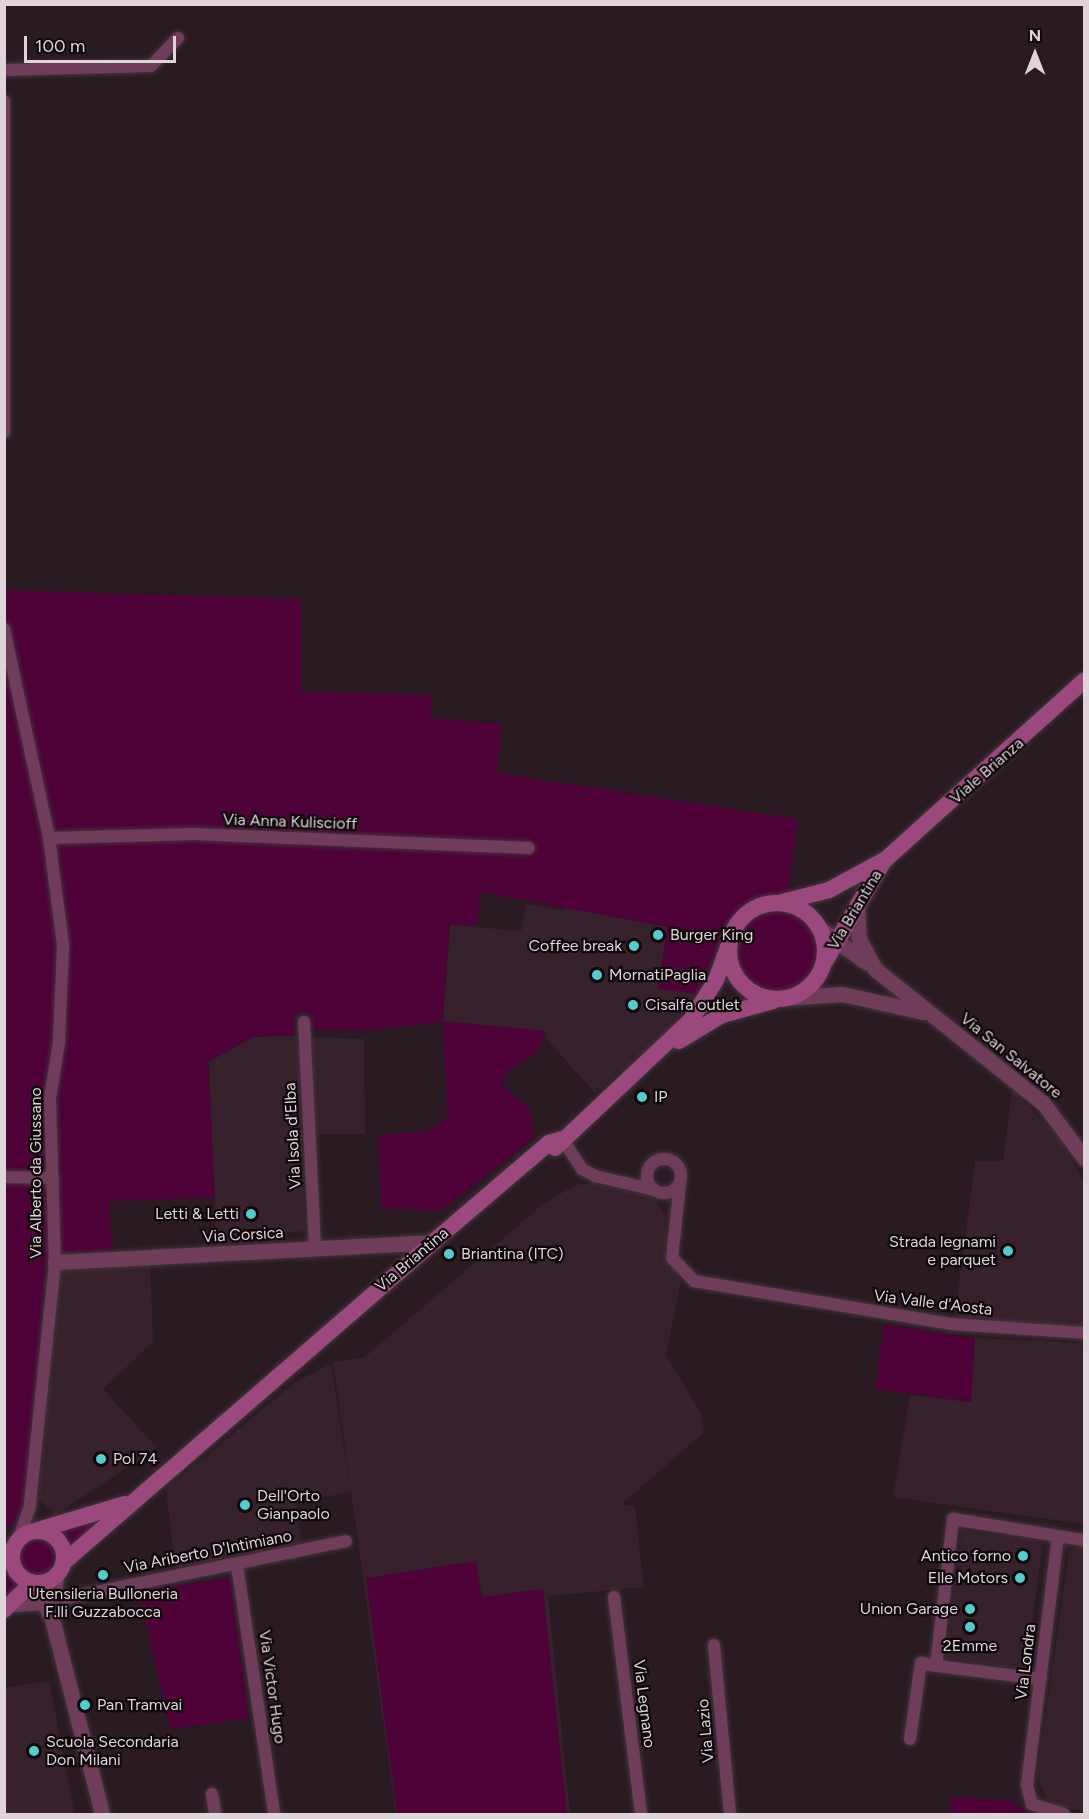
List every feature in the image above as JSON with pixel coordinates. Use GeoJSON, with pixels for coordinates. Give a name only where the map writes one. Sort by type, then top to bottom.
{"type":"FeatureCollection","features":[{"type":"Feature","properties":{"kind":"main road","name":"Viale Brianza"},"geometry":{"type":"LineString","coordinates":[[886,859],[1084,681]]}},
{"type":"Feature","properties":{"kind":"main road","name":"Via Briantina"},"geometry":{"type":"LineString","coordinates":[[822,967],[858,901],[886,859]]}},
{"type":"Feature","properties":{"kind":"main road","name":"Via Briantina"},"geometry":{"type":"LineString","coordinates":[[782,902],[829,890],[886,859]]}},
{"type":"Feature","properties":{"kind":"main road"},"geometry":{"type":"LineString","coordinates":[[782,902],[804,910],[819,928],[825,950],[822,967],[814,982],[784,998],[746,988],[730,964],[728,947],[744,915],[757,906],[782,902]]}},
{"type":"Feature","properties":{"kind":"main road","name":"Via Briantina"},"geometry":{"type":"LineString","coordinates":[[267,1389],[316,1355],[659,1053],[705,1000],[728,947]]}},
{"type":"Feature","properties":{"kind":"main road","name":"Via Briantina"},"geometry":{"type":"LineString","coordinates":[[659,1053],[722,1015],[784,998]]}},
{"type":"Feature","properties":{"kind":"main road","name":"Via Briantina"},"geometry":{"type":"LineString","coordinates":[[54,1586],[142,1496],[549,1143],[562,1139]]}},
{"type":"Feature","properties":{"kind":"main road","name":"Via Briantina"},"geometry":{"type":"LineString","coordinates":[[21,1535],[100,1515],[142,1496]]}},
{"type":"Feature","properties":{"kind":"main road"},"geometry":{"type":"LineString","coordinates":[[21,1535],[59,1540],[54,1586],[33,1582],[14,1567],[21,1535]]}},
{"type":"Feature","properties":{"kind":"main road"},"geometry":{"type":"LineString","coordinates":[[8,1607],[33,1582]]}},
{"type":"Feature","properties":{"kind":"street"},"geometry":{"type":"LineString","coordinates":[[4,70],[151,66],[178,38]]}},
{"type":"Feature","properties":{"kind":"street"},"geometry":{"type":"LineString","coordinates":[[4,101],[4,432]]}},
{"type":"Feature","properties":{"kind":"street","name":"Via Alberto da Giussano"},"geometry":{"type":"LineString","coordinates":[[4,629],[49,838],[63,968],[50,1098],[55,1262],[30,1506],[21,1535]]}},
{"type":"Feature","properties":{"kind":"street","name":"Via Anna Kuliscioff"},"geometry":{"type":"LineString","coordinates":[[49,838],[194,834],[529,848]]}},
{"type":"Feature","properties":{"kind":"street","name":"Via San Salvatore"},"geometry":{"type":"LineString","coordinates":[[858,901],[859,939],[875,969]]}},
{"type":"Feature","properties":{"kind":"street","name":"Via San Salvatore"},"geometry":{"type":"LineString","coordinates":[[819,928],[837,939],[1043,1103],[1084,1158]]}},
{"type":"Feature","properties":{"kind":"street","name":"Via San Salvatore"},"geometry":{"type":"LineString","coordinates":[[784,998],[874,998],[932,1015]]}},
{"type":"Feature","properties":{"kind":"street","name":"Via Isola d'Elba"},"geometry":{"type":"LineString","coordinates":[[304,1022],[315,1249]]}},
{"type":"Feature","properties":{"kind":"street"},"geometry":{"type":"LineString","coordinates":[[562,1139],[582,1169],[657,1191],[680,1183]]}},
{"type":"Feature","properties":{"kind":"street"},"geometry":{"type":"LineString","coordinates":[[620,1181],[648,1169],[659,1159],[670,1159],[681,1171],[673,1228]]}},
{"type":"Feature","properties":{"kind":"street"},"geometry":{"type":"LineString","coordinates":[[648,1169],[673,1228]]}},
{"type":"Feature","properties":{"kind":"street"},"geometry":{"type":"LineString","coordinates":[[4,1177],[53,1178]]}},
{"type":"Feature","properties":{"kind":"street","name":"Via Valle d'Aosta"},"geometry":{"type":"LineString","coordinates":[[673,1228],[672,1258],[693,1281],[950,1324],[1084,1333]]}},
{"type":"Feature","properties":{"kind":"street","name":"Via Corsica"},"geometry":{"type":"LineString","coordinates":[[55,1262],[433,1242]]}},
{"type":"Feature","properties":{"kind":"street"},"geometry":{"type":"LineString","coordinates":[[936,1666],[952,1519],[1083,1539]]}},
{"type":"Feature","properties":{"kind":"street","name":"Via Londra"},"geometry":{"type":"LineString","coordinates":[[1059,1536],[1027,1785],[1028,1799],[1039,1809],[1064,1815]]}},
{"type":"Feature","properties":{"kind":"street","name":"Via Ariberto D'Intimiano"},"geometry":{"type":"LineString","coordinates":[[54,1586],[76,1594],[237,1565],[346,1541]]}},
{"type":"Feature","properties":{"kind":"street","name":"Via Victor Hugo"},"geometry":{"type":"LineString","coordinates":[[237,1565],[274,1815]]}},
{"type":"Feature","properties":{"kind":"street"},"geometry":{"type":"LineString","coordinates":[[8,1607],[54,1586],[52,1619],[102,1815]]}},
{"type":"Feature","properties":{"kind":"street","name":"Via Legnano"},"geometry":{"type":"LineString","coordinates":[[614,1597],[641,1815]]}},
{"type":"Feature","properties":{"kind":"street","name":"Via Lazio"},"geometry":{"type":"LineString","coordinates":[[714,1645],[730,1815]]}},
{"type":"Feature","properties":{"kind":"street"},"geometry":{"type":"LineString","coordinates":[[910,1739],[921,1663],[1041,1680]]}},
{"type":"Feature","properties":{"kind":"street"},"geometry":{"type":"LineString","coordinates":[[212,1794],[215,1815]]}},
{"type":"Feature","properties":{"kind":"shaded area"},"geometry":{"type":"Polygon","coordinates":[[[4,590],[301,599],[301,692],[432,695],[431,718],[502,724],[497,773],[798,819],[788,893],[753,901],[729,920],[697,994],[658,989],[667,927],[481,892],[477,925],[450,925],[442,1021],[546,1031],[535,1055],[508,1070],[502,1085],[530,1109],[535,1137],[441,1211],[381,1208],[378,1135],[427,1131],[448,1117],[442,1022],[364,1031],[312,1030],[310,1013],[295,1013],[294,1035],[255,1036],[208,1061],[215,1198],[109,1201],[113,1250],[57,1253],[46,1265],[24,1513],[5,1528],[4,590]]]}},
{"type":"Feature","properties":{"kind":"shaded area"},"geometry":{"type":"Polygon","coordinates":[[[584,877],[693,884],[704,975],[677,1024],[595,1093],[545,1037],[546,1031],[443,1022],[450,925],[521,931],[527,904],[563,910],[584,877]]]}},
{"type":"Feature","properties":{"kind":"shaded area"},"geometry":{"type":"Polygon","coordinates":[[[777,910],[793,913],[806,922],[815,935],[818,951],[815,967],[806,980],[793,989],[777,992],[761,989],[748,980],[739,967],[736,951],[739,935],[748,922],[761,913],[777,910]]]}},
{"type":"Feature","properties":{"kind":"shaded area"},"geometry":{"type":"Polygon","coordinates":[[[298,1036],[305,1231],[279,1233],[274,1241],[216,1245],[209,1062],[254,1037],[298,1036]]]}},
{"type":"Feature","properties":{"kind":"shaded area"},"geometry":{"type":"Polygon","coordinates":[[[311,1037],[364,1039],[365,1134],[316,1134],[311,1037]]]}},
{"type":"Feature","properties":{"kind":"shaded area"},"geometry":{"type":"Polygon","coordinates":[[[1012,1089],[1059,1138],[1084,1182],[1084,1329],[955,1317],[975,1161],[1003,1161],[1012,1089]]]}},
{"type":"Feature","properties":{"kind":"shaded area"},"geometry":{"type":"Polygon","coordinates":[[[592,1183],[651,1196],[667,1217],[666,1256],[681,1280],[666,1355],[700,1411],[704,1432],[622,1504],[635,1507],[644,1587],[548,1596],[570,1814],[396,1814],[333,1362],[365,1357],[542,1205],[575,1185],[592,1183]]]}},
{"type":"Feature","properties":{"kind":"shaded area"},"geometry":{"type":"Polygon","coordinates":[[[150,1264],[153,1342],[103,1389],[157,1448],[55,1515],[39,1500],[58,1273],[63,1267],[150,1264]]]}},
{"type":"Feature","properties":{"kind":"shaded area"},"geometry":{"type":"Polygon","coordinates":[[[884,1324],[975,1338],[971,1402],[875,1389],[884,1324]]]}},
{"type":"Feature","properties":{"kind":"shaded area"},"geometry":{"type":"Polygon","coordinates":[[[975,1338],[1084,1343],[1084,1524],[893,1497],[910,1395],[970,1402],[975,1338]]]}},
{"type":"Feature","properties":{"kind":"shaded area"},"geometry":{"type":"Polygon","coordinates":[[[331,1364],[351,1492],[296,1502],[301,1543],[176,1571],[166,1489],[294,1383],[331,1364]]]}},
{"type":"Feature","properties":{"kind":"shaded area"},"geometry":{"type":"Polygon","coordinates":[[[121,1508],[69,1547],[54,1529],[121,1508]]]}},
{"type":"Feature","properties":{"kind":"shaded area"},"geometry":{"type":"Polygon","coordinates":[[[962,1530],[1043,1541],[1026,1670],[945,1658],[962,1530]]]}},
{"type":"Feature","properties":{"kind":"shaded area"},"geometry":{"type":"Polygon","coordinates":[[[38,1535],[53,1541],[59,1556],[53,1571],[38,1577],[23,1571],[17,1556],[23,1541],[38,1535]]]}},
{"type":"Feature","properties":{"kind":"shaded area"},"geometry":{"type":"Polygon","coordinates":[[[8,1542],[9,1573],[24,1586],[5,1602],[8,1542]]]}},
{"type":"Feature","properties":{"kind":"shaded area"},"geometry":{"type":"Polygon","coordinates":[[[1084,1543],[1084,1811],[1048,1804],[1037,1777],[1069,1552],[1084,1543]]]}},
{"type":"Feature","properties":{"kind":"shaded area"},"geometry":{"type":"Polygon","coordinates":[[[476,1561],[482,1597],[543,1589],[567,1814],[397,1814],[366,1578],[476,1561]]]}},
{"type":"Feature","properties":{"kind":"shaded area"},"geometry":{"type":"Polygon","coordinates":[[[230,1578],[249,1718],[170,1729],[139,1591],[230,1578]]]}},
{"type":"Feature","properties":{"kind":"shaded area","name":"Scuola Secondaria Don Milani"},"geometry":{"type":"Polygon","coordinates":[[[49,1681],[75,1814],[5,1814],[5,1688],[49,1681]]]}},
{"type":"Feature","properties":{"kind":"shaded area"},"geometry":{"type":"Polygon","coordinates":[[[952,1797],[1010,1801],[1029,1814],[949,1814],[952,1797]]]}},
{"type":"Feature","properties":{"kind":"place","name":"Burger King"},"geometry":{"type":"Point","coordinates":[658,935]}},
{"type":"Feature","properties":{"kind":"place","name":"Coffee break"},"geometry":{"type":"Point","coordinates":[634,946]}},
{"type":"Feature","properties":{"kind":"place","name":"MornatiPaglia"},"geometry":{"type":"Point","coordinates":[597,975]}},
{"type":"Feature","properties":{"kind":"place","name":"Cisalfa outlet"},"geometry":{"type":"Point","coordinates":[633,1005]}},
{"type":"Feature","properties":{"kind":"place","name":"IP"},"geometry":{"type":"Point","coordinates":[642,1097]}},
{"type":"Feature","properties":{"kind":"place","name":"Letti & Letti"},"geometry":{"type":"Point","coordinates":[251,1214]}},
{"type":"Feature","properties":{"kind":"place","name":"Strada legnami e parquet"},"geometry":{"type":"Point","coordinates":[1008,1251]}},
{"type":"Feature","properties":{"kind":"place","name":"Briantina (ITC)"},"geometry":{"type":"Point","coordinates":[449,1254]}},
{"type":"Feature","properties":{"kind":"place","name":"Pol 74"},"geometry":{"type":"Point","coordinates":[101,1459]}},
{"type":"Feature","properties":{"kind":"place","name":"Dell'Orto Gianpaolo"},"geometry":{"type":"Point","coordinates":[245,1505]}},
{"type":"Feature","properties":{"kind":"place","name":"Antico forno"},"geometry":{"type":"Point","coordinates":[1023,1556]}},
{"type":"Feature","properties":{"kind":"place","name":"Utensileria Bulloneria F.lli Guzzabocca"},"geometry":{"type":"Point","coordinates":[103,1575]}},
{"type":"Feature","properties":{"kind":"place","name":"Elle Motors"},"geometry":{"type":"Point","coordinates":[1020,1578]}},
{"type":"Feature","properties":{"kind":"place","name":"Union Garage"},"geometry":{"type":"Point","coordinates":[970,1609]}},
{"type":"Feature","properties":{"kind":"place","name":"2Emme"},"geometry":{"type":"Point","coordinates":[970,1627]}},
{"type":"Feature","properties":{"kind":"place","name":"Pan Tramvai"},"geometry":{"type":"Point","coordinates":[85,1705]}},
{"type":"Feature","properties":{"kind":"place","name":"Scuola Secondaria Don Milani"},"geometry":{"type":"Point","coordinates":[34,1751]}}]}
